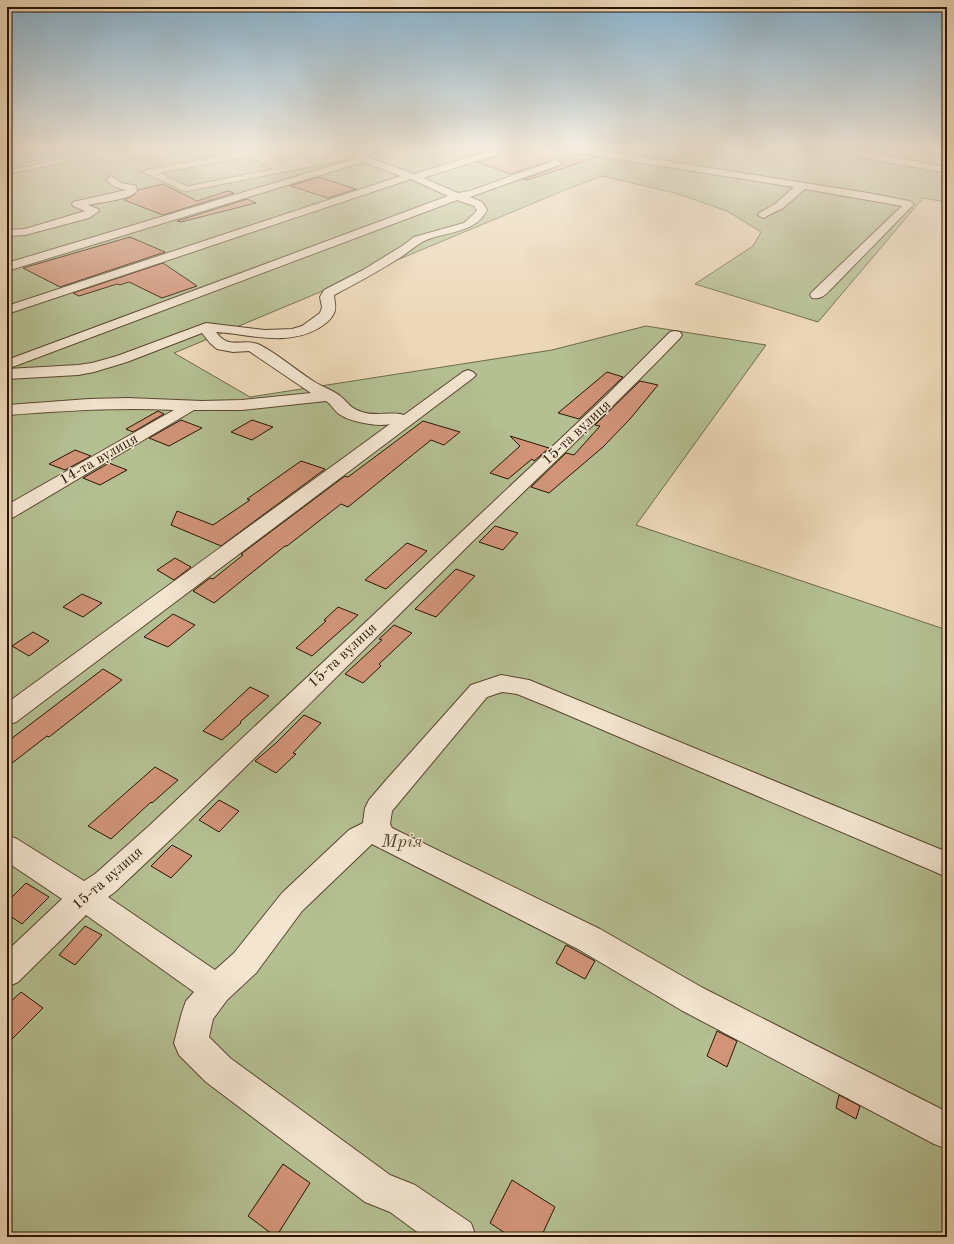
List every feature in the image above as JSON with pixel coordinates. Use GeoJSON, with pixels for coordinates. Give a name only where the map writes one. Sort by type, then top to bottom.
{"type":"FeatureCollection","features":[{"type":"Feature","properties":{"kind":"street"},"geometry":{"type":"LineString","coordinates":[[9,235],[85,216],[94,211],[84,207]]}},
{"type":"Feature","properties":{"kind":"street"},"geometry":{"type":"LineString","coordinates":[[7,267],[205,207]]}},
{"type":"Feature","properties":{"kind":"street"},"geometry":{"type":"LineString","coordinates":[[7,310],[319,207]]}},
{"type":"Feature","properties":{"kind":"street"},"geometry":{"type":"LineString","coordinates":[[7,364],[429,207]]}},
{"type":"Feature","properties":{"kind":"street"},"geometry":{"type":"LineString","coordinates":[[7,374],[78,370],[122,359],[206,326],[272,334],[288,334],[312,328],[325,318],[328,312],[330,306],[327,297],[329,293],[367,274],[406,249],[418,239],[435,232],[468,225],[476,219],[482,210],[480,207]]}},
{"type":"Feature","properties":{"kind":"street"},"geometry":{"type":"LineString","coordinates":[[763,215],[777,207]]}},
{"type":"Feature","properties":{"kind":"street"},"geometry":{"type":"LineString","coordinates":[[817,295],[858,256],[875,235],[907,207]]}},
{"type":"Feature","properties":{"kind":"street"},"geometry":{"type":"LineString","coordinates":[[206,326],[210,337],[221,346],[227,348],[252,347],[280,364],[308,385],[334,399],[345,411],[373,420],[387,420],[396,418],[406,420]]}},
{"type":"Feature","properties":{"kind":"street","name":"15-та вулиця"},"geometry":{"type":"LineString","coordinates":[[7,972],[84,897],[105,884],[160,833],[416,587],[451,551],[597,415],[675,335]]}},
{"type":"Feature","properties":{"kind":"street"},"geometry":{"type":"LineString","coordinates":[[7,716],[468,375]]}},
{"type":"Feature","properties":{"kind":"street"},"geometry":{"type":"LineString","coordinates":[[7,410],[89,404],[128,403],[189,406],[269,403],[328,396]]}},
{"type":"Feature","properties":{"kind":"street","name":"14-та вулиця"},"geometry":{"type":"LineString","coordinates":[[7,513],[185,410],[189,406]]}},
{"type":"Feature","properties":{"kind":"street"},"geometry":{"type":"LineString","coordinates":[[381,836],[376,824],[379,808],[396,786],[479,691],[501,683],[521,686],[546,696],[947,865]]}},
{"type":"Feature","properties":{"kind":"street"},"geometry":{"type":"LineString","coordinates":[[457,1237],[402,1198],[378,1189],[372,1185],[218,1070],[191,1043],[198,1012],[216,989],[245,963],[292,902],[335,862],[343,852],[359,838],[369,832],[381,836],[589,939],[692,999],[947,1131]]}},
{"type":"Feature","properties":{"kind":"street"},"geometry":{"type":"LineString","coordinates":[[7,847],[84,897],[216,989]]}},
{"type":"Feature","properties":{"kind":"green space","name":"Мрія"},"geometry":{"type":"Polygon","coordinates":[[[7,207],[524,207],[174,353],[250,397],[552,350],[646,326],[766,345],[636,525],[947,630],[947,1237],[7,1237],[7,207]]]}},
{"type":"Feature","properties":{"kind":"green space","name":"Мрія"},"geometry":{"type":"Polygon","coordinates":[[[716,207],[915,207],[818,322],[695,284],[753,246],[761,232],[727,211],[716,207]]]}},
{"type":"Feature","properties":{"kind":"building"},"geometry":{"type":"Polygon","coordinates":[[[142,207],[189,207],[163,215],[142,207]]]}},
{"type":"Feature","properties":{"kind":"building"},"geometry":{"type":"Polygon","coordinates":[[[221,207],[240,207],[181,222],[177,221],[221,207]]]}},
{"type":"Feature","properties":{"kind":"building"},"geometry":{"type":"Polygon","coordinates":[[[130,237],[165,252],[60,287],[23,268],[130,237]]]}},
{"type":"Feature","properties":{"kind":"building"},"geometry":{"type":"Polygon","coordinates":[[[163,263],[197,286],[162,298],[129,282],[120,285],[117,284],[79,296],[73,293],[163,263]]]}},
{"type":"Feature","properties":{"kind":"building"},"geometry":{"type":"Polygon","coordinates":[[[607,372],[623,377],[579,419],[558,413],[607,372]]]}},
{"type":"Feature","properties":{"kind":"building"},"geometry":{"type":"Polygon","coordinates":[[[640,381],[658,385],[630,419],[603,447],[549,493],[531,487],[566,453],[574,455],[600,426],[595,425],[640,381]]]}},
{"type":"Feature","properties":{"kind":"building"},"geometry":{"type":"Polygon","coordinates":[[[158,411],[164,414],[133,432],[126,429],[158,411]]]}},
{"type":"Feature","properties":{"kind":"building"},"geometry":{"type":"Polygon","coordinates":[[[181,420],[202,428],[169,446],[149,438],[181,420]]]}},
{"type":"Feature","properties":{"kind":"building"},"geometry":{"type":"Polygon","coordinates":[[[252,420],[273,427],[252,440],[231,432],[252,420]]]}},
{"type":"Feature","properties":{"kind":"building"},"geometry":{"type":"Polygon","coordinates":[[[423,421],[460,432],[444,445],[431,440],[348,507],[341,504],[285,546],[214,603],[193,591],[210,578],[213,579],[243,555],[241,554],[345,476],[348,477],[423,421]]]}},
{"type":"Feature","properties":{"kind":"building"},"geometry":{"type":"Polygon","coordinates":[[[510,436],[549,448],[534,461],[532,459],[508,479],[490,473],[520,446],[510,436]]]}},
{"type":"Feature","properties":{"kind":"building"},"geometry":{"type":"Polygon","coordinates":[[[75,450],[91,456],[65,470],[49,464],[75,450]]]}},
{"type":"Feature","properties":{"kind":"building"},"geometry":{"type":"Polygon","coordinates":[[[301,461],[325,469],[221,546],[171,525],[177,511],[213,525],[250,500],[247,499],[301,461]]]}},
{"type":"Feature","properties":{"kind":"building"},"geometry":{"type":"Polygon","coordinates":[[[109,463],[127,470],[100,485],[83,478],[109,463]]]}},
{"type":"Feature","properties":{"kind":"building"},"geometry":{"type":"Polygon","coordinates":[[[495,526],[518,533],[503,550],[479,542],[495,526]]]}},
{"type":"Feature","properties":{"kind":"building"},"geometry":{"type":"Polygon","coordinates":[[[407,543],[427,551],[386,589],[365,580],[407,543]]]}},
{"type":"Feature","properties":{"kind":"building"},"geometry":{"type":"Polygon","coordinates":[[[175,558],[191,567],[174,580],[157,570],[175,558]]]}},
{"type":"Feature","properties":{"kind":"building"},"geometry":{"type":"Polygon","coordinates":[[[456,569],[475,576],[436,617],[415,609],[456,569]]]}},
{"type":"Feature","properties":{"kind":"building"},"geometry":{"type":"Polygon","coordinates":[[[82,594],[102,603],[83,617],[63,607],[82,594]]]}},
{"type":"Feature","properties":{"kind":"building"},"geometry":{"type":"Polygon","coordinates":[[[338,607],[358,615],[312,656],[296,648],[326,621],[324,620],[338,607]]]}},
{"type":"Feature","properties":{"kind":"building"},"geometry":{"type":"Polygon","coordinates":[[[173,614],[195,625],[168,647],[144,637],[173,614]]]}},
{"type":"Feature","properties":{"kind":"building"},"geometry":{"type":"Polygon","coordinates":[[[394,625],[412,633],[379,664],[381,666],[363,683],[345,674],[382,640],[379,639],[394,625]]]}},
{"type":"Feature","properties":{"kind":"building"},"geometry":{"type":"Polygon","coordinates":[[[33,632],[49,641],[29,656],[12,646],[33,632]]]}},
{"type":"Feature","properties":{"kind":"building"},"geometry":{"type":"Polygon","coordinates":[[[103,669],[122,680],[49,737],[47,736],[7,767],[7,742],[103,669]]]}},
{"type":"Feature","properties":{"kind":"building"},"geometry":{"type":"Polygon","coordinates":[[[250,687],[269,696],[222,740],[203,731],[250,687]]]}},
{"type":"Feature","properties":{"kind":"building"},"geometry":{"type":"Polygon","coordinates":[[[304,715],[321,723],[293,753],[296,754],[276,773],[255,761],[276,743],[304,715]]]}},
{"type":"Feature","properties":{"kind":"building"},"geometry":{"type":"Polygon","coordinates":[[[155,767],[178,780],[152,803],[151,802],[111,839],[88,826],[155,767]]]}},
{"type":"Feature","properties":{"kind":"building"},"geometry":{"type":"Polygon","coordinates":[[[219,800],[239,811],[219,832],[199,820],[219,800]]]}},
{"type":"Feature","properties":{"kind":"building"},"geometry":{"type":"Polygon","coordinates":[[[172,845],[192,856],[171,878],[151,866],[172,845]]]}},
{"type":"Feature","properties":{"kind":"building"},"geometry":{"type":"Polygon","coordinates":[[[26,883],[49,897],[22,924],[7,914],[7,902],[26,883]]]}},
{"type":"Feature","properties":{"kind":"building"},"geometry":{"type":"Polygon","coordinates":[[[85,926],[102,935],[75,965],[59,955],[85,926]]]}},
{"type":"Feature","properties":{"kind":"building"},"geometry":{"type":"Polygon","coordinates":[[[566,945],[595,961],[585,979],[556,963],[566,945]]]}},
{"type":"Feature","properties":{"kind":"building"},"geometry":{"type":"Polygon","coordinates":[[[21,992],[43,1008],[7,1044],[7,1005],[21,992]]]}},
{"type":"Feature","properties":{"kind":"building"},"geometry":{"type":"Polygon","coordinates":[[[717,1031],[737,1041],[727,1067],[707,1056],[717,1031]]]}},
{"type":"Feature","properties":{"kind":"building"},"geometry":{"type":"Polygon","coordinates":[[[839,1095],[860,1106],[856,1119],[836,1108],[839,1095]]]}},
{"type":"Feature","properties":{"kind":"building"},"geometry":{"type":"Polygon","coordinates":[[[283,1164],[310,1183],[276,1237],[248,1216],[283,1164]]]}},
{"type":"Feature","properties":{"kind":"building"},"geometry":{"type":"Polygon","coordinates":[[[512,1180],[555,1207],[541,1237],[511,1237],[490,1223],[512,1180]]]}}]}
